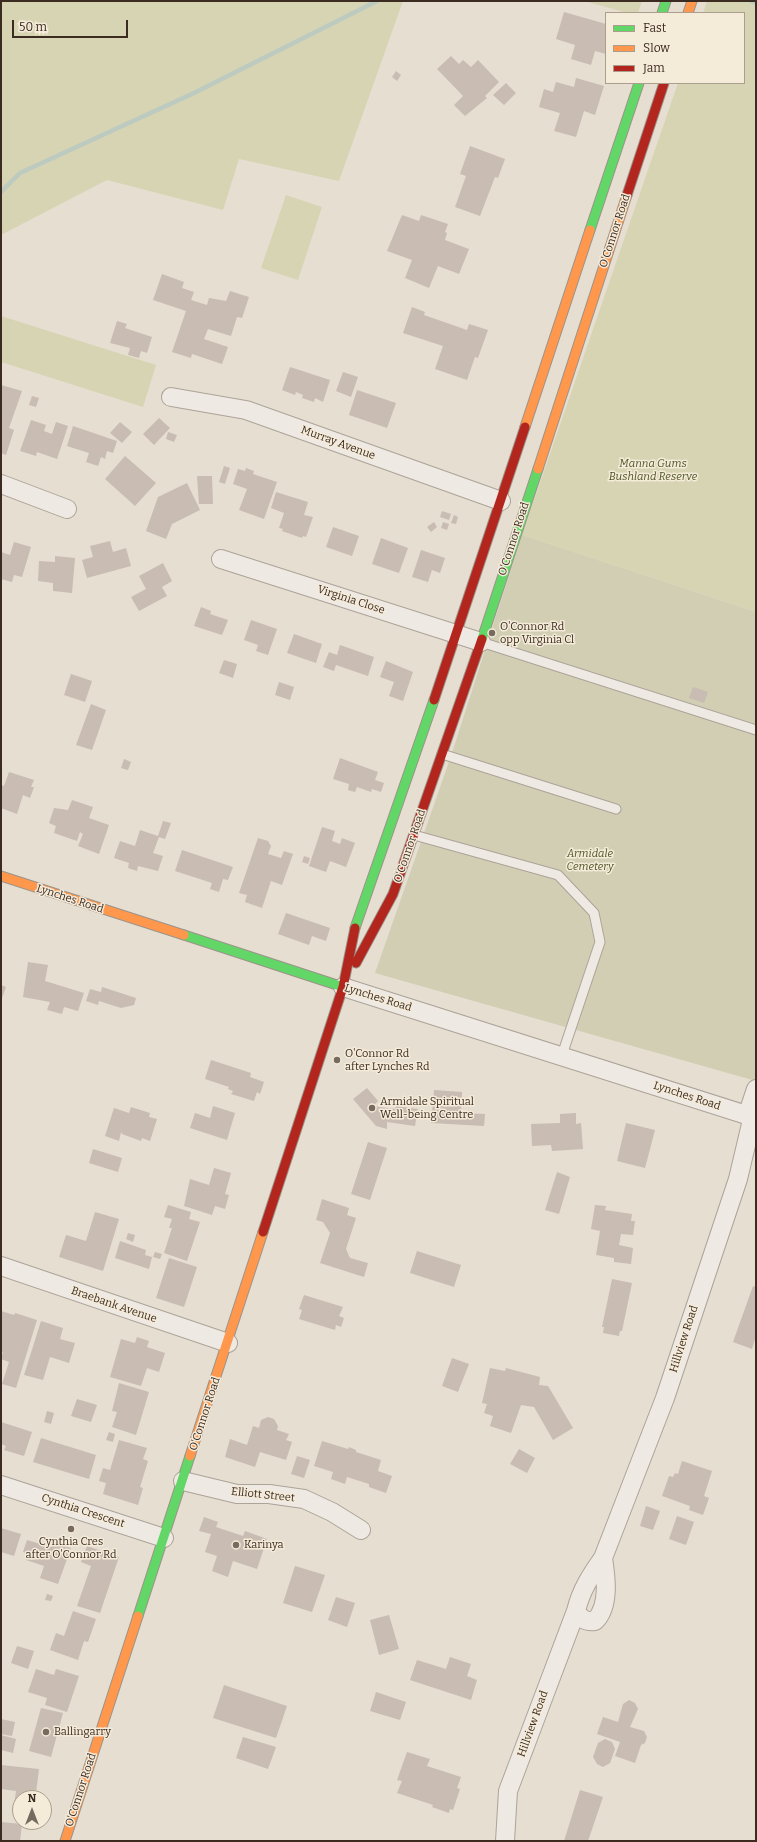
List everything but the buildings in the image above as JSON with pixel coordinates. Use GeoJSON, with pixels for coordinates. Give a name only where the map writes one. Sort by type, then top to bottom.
{"type":"FeatureCollection","features":[{"type":"Feature","properties":{"kind":"street"},"geometry":{"type":"LineString","coordinates":[[662,12],[666,1]]}},
{"type":"Feature","properties":{"kind":"street"},"geometry":{"type":"LineString","coordinates":[[688,12],[692,1]]}},
{"type":"Feature","properties":{"kind":"street","name":"O'Connor Road"},"geometry":{"type":"LineString","coordinates":[[65,1841],[343,987],[357,921],[502,501],[639,84]]}},
{"type":"Feature","properties":{"kind":"street","name":"O'Connor Road"},"geometry":{"type":"LineString","coordinates":[[343,987],[393,894],[480,642],[664,84]]}},
{"type":"Feature","properties":{"kind":"street","name":"Murray Avenue"},"geometry":{"type":"LineString","coordinates":[[171,397],[246,410],[502,501]]}},
{"type":"Feature","properties":{"kind":"street"},"geometry":{"type":"LineString","coordinates":[[1,484],[67,509]]}},
{"type":"Feature","properties":{"kind":"street","name":"Virginia Close"},"geometry":{"type":"LineString","coordinates":[[221,559],[480,642]]}},
{"type":"Feature","properties":{"kind":"street","name":"Lynches Road"},"geometry":{"type":"LineString","coordinates":[[1,876],[343,987],[562,1055],[753,1117]]}},
{"type":"Feature","properties":{"kind":"street","name":"Hillview Road"},"geometry":{"type":"LineString","coordinates":[[505,1841],[508,1791],[576,1611],[578,1599],[589,1578],[603,1558],[665,1398],[738,1179],[750,1124],[753,1117],[750,1107],[756,1089]]}},
{"type":"Feature","properties":{"kind":"street","name":"Braebank Avenue"},"geometry":{"type":"LineString","coordinates":[[1,1266],[228,1343]]}},
{"type":"Feature","properties":{"kind":"street","name":"Elliott Street"},"geometry":{"type":"LineString","coordinates":[[183,1481],[237,1494],[269,1494],[304,1499],[332,1512],[360,1530]]}},
{"type":"Feature","properties":{"kind":"street","name":"Cynthia Crescent"},"geometry":{"type":"LineString","coordinates":[[1,1485],[164,1538]]}},
{"type":"Feature","properties":{"kind":"street","name":"Hillview Road"},"geometry":{"type":"LineString","coordinates":[[576,1611],[581,1618],[587,1621],[595,1621],[599,1616],[603,1606],[606,1577],[603,1558]]}},
{"type":"Feature","properties":{"kind":"lane"},"geometry":{"type":"LineString","coordinates":[[480,642],[756,730]]}},
{"type":"Feature","properties":{"kind":"lane"},"geometry":{"type":"LineString","coordinates":[[442,754],[616,809]]}},
{"type":"Feature","properties":{"kind":"lane"},"geometry":{"type":"LineString","coordinates":[[414,834],[558,875],[594,913],[600,942],[562,1055]]}},
{"type":"Feature","properties":{"kind":"green space"},"geometry":{"type":"Polygon","coordinates":[[[1,1],[403,1],[339,181],[239,159],[223,210],[107,180],[1,235],[1,1]]]}},
{"type":"Feature","properties":{"kind":"green space"},"geometry":{"type":"Polygon","coordinates":[[[584,1],[642,1],[638,12],[623,12],[584,1]]]}},
{"type":"Feature","properties":{"kind":"green space","name":"Manna Gums Bushland Reserve"},"geometry":{"type":"Polygon","coordinates":[[[707,1],[756,1],[756,612],[522,535],[678,84],[745,84],[745,12],[703,12],[707,1]]]}},
{"type":"Feature","properties":{"kind":"green space"},"geometry":{"type":"Polygon","coordinates":[[[286,195],[322,207],[298,280],[261,268],[286,195]]]}},
{"type":"Feature","properties":{"kind":"green space"},"geometry":{"type":"Polygon","coordinates":[[[1,316],[156,365],[143,407],[1,362],[1,316]]]}},
{"type":"Feature","properties":{"kind":"green space","name":"Armidale Cemetery"},"geometry":{"type":"Polygon","coordinates":[[[522,535],[756,612],[756,1081],[375,973],[451,756],[522,535]]]}},
{"type":"Feature","properties":{"kind":"waterway"},"geometry":{"type":"LineString","coordinates":[[1,192],[20,173],[194,93],[377,1]]}},
{"type":"Feature","properties":{"kind":"waterway"},"geometry":{"type":"LineString","coordinates":[[751,1],[756,3]]}},
{"type":"Feature","properties":{"kind":"traffic: fast"},"geometry":{"type":"LineString","coordinates":[[662,12],[666,1]]}},
{"type":"Feature","properties":{"kind":"traffic: fast"},"geometry":{"type":"LineString","coordinates":[[590,230],[639,84]]}},
{"type":"Feature","properties":{"kind":"traffic: fast"},"geometry":{"type":"LineString","coordinates":[[482,639],[538,469]]}},
{"type":"Feature","properties":{"kind":"traffic: fast"},"geometry":{"type":"LineString","coordinates":[[355,928],[434,700]]}},
{"type":"Feature","properties":{"kind":"traffic: fast"},"geometry":{"type":"LineString","coordinates":[[184,935],[343,987]]}},
{"type":"Feature","properties":{"kind":"traffic: fast"},"geometry":{"type":"LineString","coordinates":[[138,1616],[190,1456]]}},
{"type":"Feature","properties":{"kind":"traffic: slow"},"geometry":{"type":"LineString","coordinates":[[688,12],[692,1]]}},
{"type":"Feature","properties":{"kind":"traffic: slow"},"geometry":{"type":"LineString","coordinates":[[538,469],[627,195]]}},
{"type":"Feature","properties":{"kind":"traffic: slow"},"geometry":{"type":"LineString","coordinates":[[525,427],[590,230]]}},
{"type":"Feature","properties":{"kind":"traffic: slow"},"geometry":{"type":"LineString","coordinates":[[1,876],[184,935]]}},
{"type":"Feature","properties":{"kind":"traffic: slow"},"geometry":{"type":"LineString","coordinates":[[190,1456],[263,1232]]}},
{"type":"Feature","properties":{"kind":"traffic: slow"},"geometry":{"type":"LineString","coordinates":[[65,1841],[138,1616]]}},
{"type":"Feature","properties":{"kind":"traffic: jam"},"geometry":{"type":"LineString","coordinates":[[627,195],[664,84]]}},
{"type":"Feature","properties":{"kind":"traffic: jam"},"geometry":{"type":"LineString","coordinates":[[434,700],[525,427]]}},
{"type":"Feature","properties":{"kind":"traffic: jam"},"geometry":{"type":"LineString","coordinates":[[356,963],[393,894],[482,639]]}},
{"type":"Feature","properties":{"kind":"traffic: jam"},"geometry":{"type":"LineString","coordinates":[[263,1232],[343,987],[355,928]]}},
{"type":"Feature","properties":{"kind":"place","name":"O'Connor Rd opp Virginia Cl"},"geometry":{"type":"Point","coordinates":[492,633]}},
{"type":"Feature","properties":{"kind":"place","name":"O'Connor Rd after Lynches Rd"},"geometry":{"type":"Point","coordinates":[337,1060]}},
{"type":"Feature","properties":{"kind":"place","name":"Armidale Spiritual Well-being Centre"},"geometry":{"type":"Point","coordinates":[372,1108]}},
{"type":"Feature","properties":{"kind":"place","name":"Cynthia Cres after O'Connor Rd"},"geometry":{"type":"Point","coordinates":[71,1529]}},
{"type":"Feature","properties":{"kind":"place","name":"Karinya"},"geometry":{"type":"Point","coordinates":[236,1545]}},
{"type":"Feature","properties":{"kind":"place","name":"Ballingarry"},"geometry":{"type":"Point","coordinates":[46,1732]}}]}
